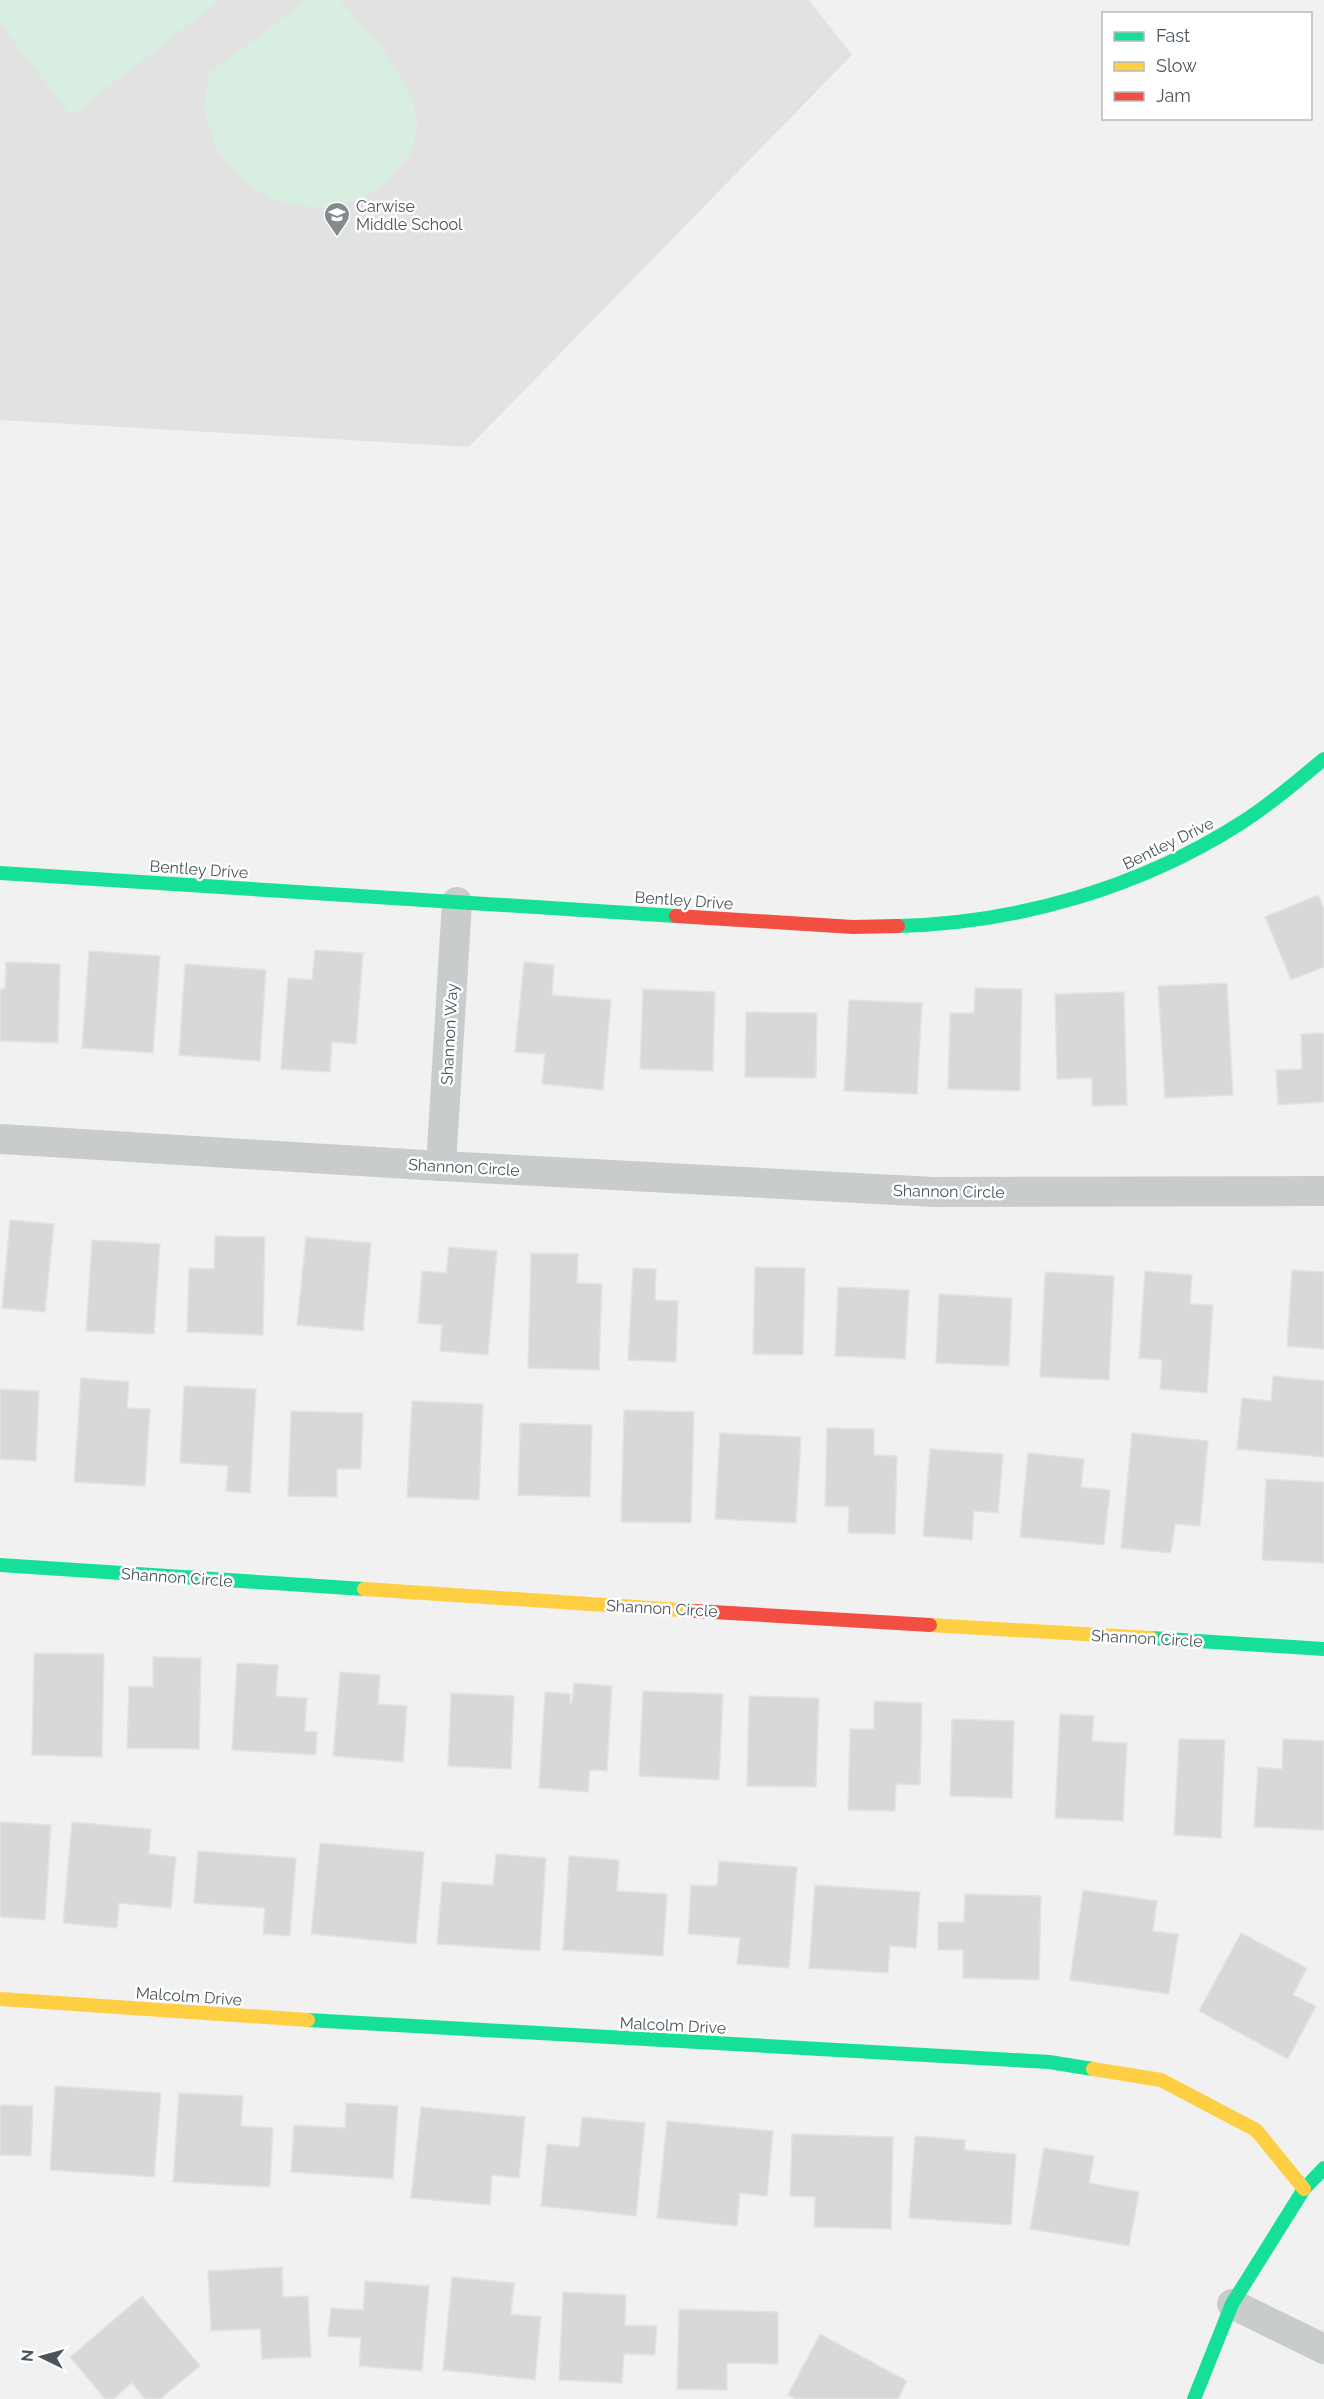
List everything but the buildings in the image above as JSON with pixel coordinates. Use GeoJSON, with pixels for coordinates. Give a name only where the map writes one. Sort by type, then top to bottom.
{"type":"FeatureCollection","features":[{"type":"Feature","properties":{"kind":"street","name":"Bentley Drive"},"geometry":{"type":"LineString","coordinates":[[0,873],[853,927],[908,927],[957,923],[1003,916],[1092,894],[1144,875],[1193,852],[1232,829],[1268,804],[1324,759]]}},
{"type":"Feature","properties":{"kind":"street","name":"Shannon Way"},"geometry":{"type":"LineString","coordinates":[[441,1166],[457,903]]}},
{"type":"Feature","properties":{"kind":"street","name":"Shannon Circle"},"geometry":{"type":"LineString","coordinates":[[0,1139],[441,1166],[934,1192],[1324,1191]]}},
{"type":"Feature","properties":{"kind":"street","name":"Shannon Circle"},"geometry":{"type":"LineString","coordinates":[[0,1565],[1324,1649]]}},
{"type":"Feature","properties":{"kind":"street","name":"Malcolm Drive"},"geometry":{"type":"LineString","coordinates":[[0,1999],[423,2028],[1048,2062],[1161,2080],[1256,2130],[1304,2189]]}},
{"type":"Feature","properties":{"kind":"street"},"geometry":{"type":"LineString","coordinates":[[1194,2399],[1232,2304],[1304,2189],[1324,2168]]}},
{"type":"Feature","properties":{"kind":"street"},"geometry":{"type":"LineString","coordinates":[[1232,2304],[1324,2349]]}},
{"type":"Feature","properties":{"kind":"shaded area","name":"Carwise Middle School"},"geometry":{"type":"Polygon","coordinates":[[[0,0],[809,0],[852,55],[469,447],[0,420],[0,0]]]}},
{"type":"Feature","properties":{"kind":"green space"},"geometry":{"type":"Polygon","coordinates":[[[0,0],[220,0],[71,116],[0,23],[0,0]]]}},
{"type":"Feature","properties":{"kind":"green space"},"geometry":{"type":"Polygon","coordinates":[[[307,0],[340,0],[385,52],[413,99],[418,127],[411,154],[388,180],[362,199],[320,209],[275,201],[240,178],[216,148],[204,109],[209,73],[307,0]]]}},
{"type":"Feature","properties":{"kind":"traffic: fast"},"geometry":{"type":"LineString","coordinates":[[898,926],[988,918],[1076,898],[1119,883],[1202,846],[1241,823],[1273,801],[1324,759]]}},
{"type":"Feature","properties":{"kind":"traffic: fast"},"geometry":{"type":"LineString","coordinates":[[0,873],[676,916]]}},
{"type":"Feature","properties":{"kind":"traffic: fast"},"geometry":{"type":"LineString","coordinates":[[0,1565],[364,1589]]}},
{"type":"Feature","properties":{"kind":"traffic: fast"},"geometry":{"type":"LineString","coordinates":[[1151,1638],[1324,1649]]}},
{"type":"Feature","properties":{"kind":"traffic: fast"},"geometry":{"type":"LineString","coordinates":[[308,2020],[1049,2062],[1093,2069]]}},
{"type":"Feature","properties":{"kind":"traffic: fast"},"geometry":{"type":"LineString","coordinates":[[1194,2399],[1232,2304],[1304,2189],[1324,2168]]}},
{"type":"Feature","properties":{"kind":"traffic: slow"},"geometry":{"type":"LineString","coordinates":[[364,1589],[696,1611]]}},
{"type":"Feature","properties":{"kind":"traffic: slow"},"geometry":{"type":"LineString","coordinates":[[930,1625],[1151,1638]]}},
{"type":"Feature","properties":{"kind":"traffic: slow"},"geometry":{"type":"LineString","coordinates":[[0,1999],[308,2020]]}},
{"type":"Feature","properties":{"kind":"traffic: slow"},"geometry":{"type":"LineString","coordinates":[[1093,2069],[1161,2080],[1256,2130],[1304,2189]]}},
{"type":"Feature","properties":{"kind":"traffic: jam"},"geometry":{"type":"LineString","coordinates":[[676,916],[853,927],[898,926]]}},
{"type":"Feature","properties":{"kind":"traffic: jam"},"geometry":{"type":"LineString","coordinates":[[696,1611],[930,1625]]}},
{"type":"Feature","properties":{"kind":"place","name":"Carwise Middle School"},"geometry":{"type":"Point","coordinates":[337,238]}}]}
